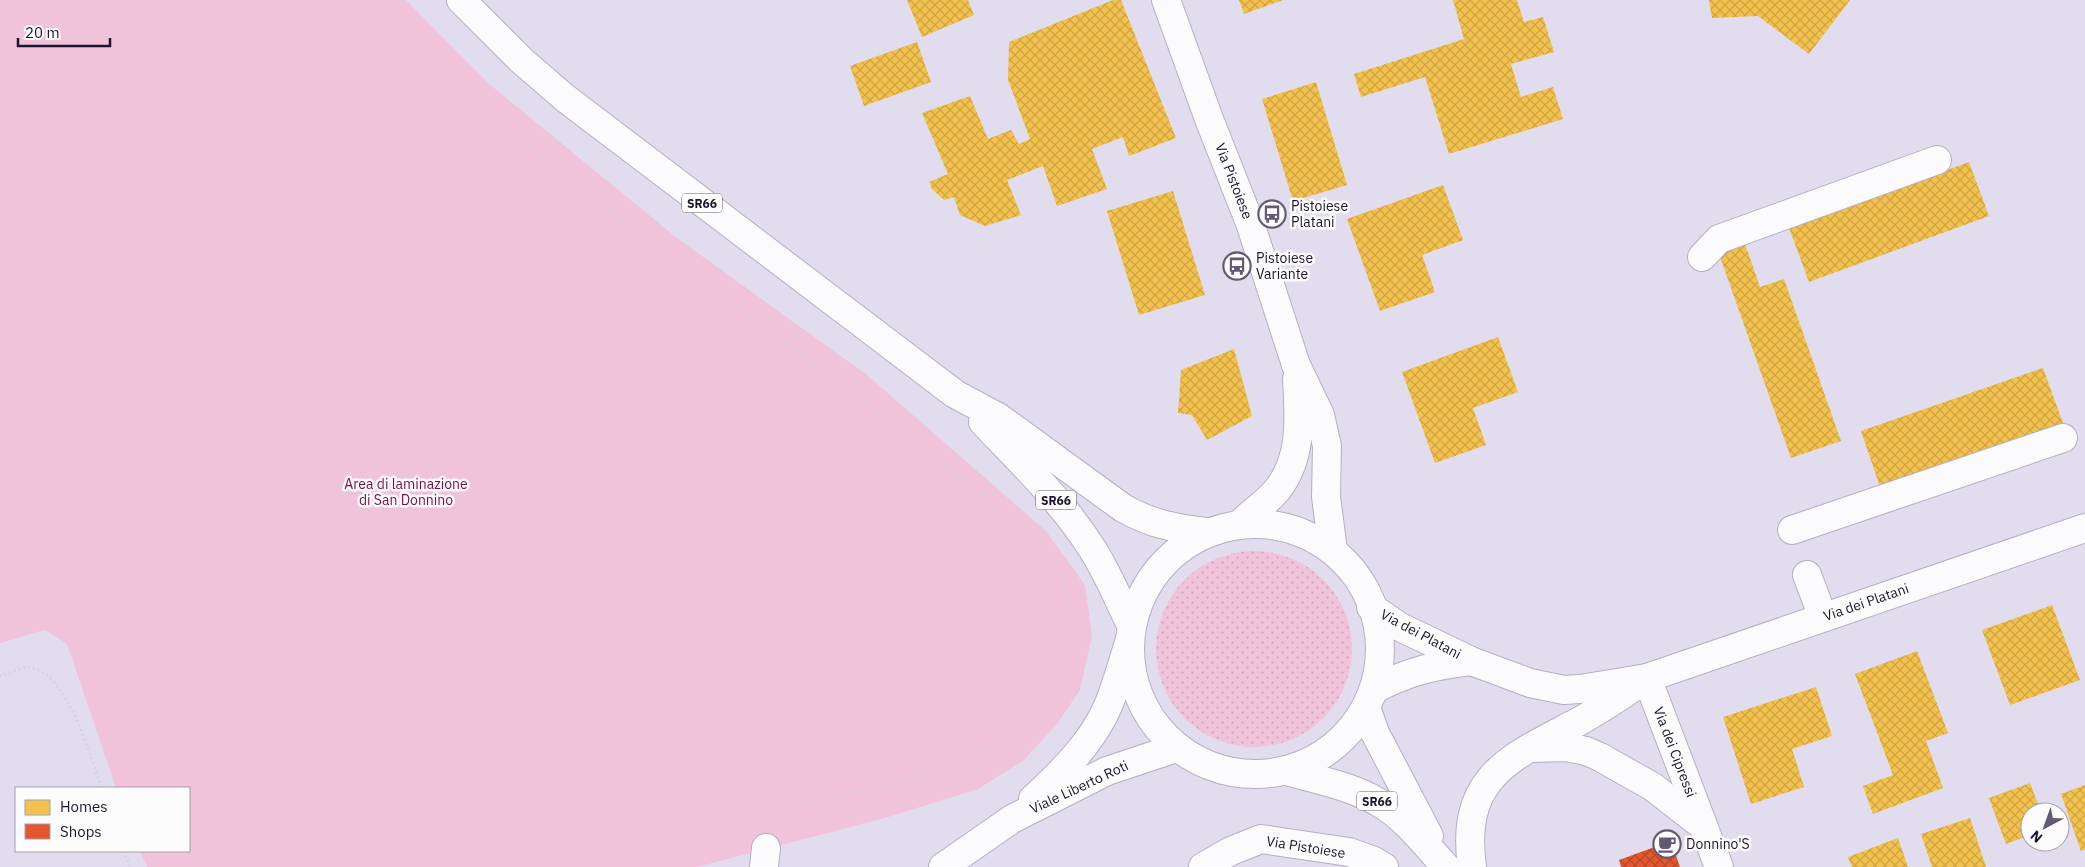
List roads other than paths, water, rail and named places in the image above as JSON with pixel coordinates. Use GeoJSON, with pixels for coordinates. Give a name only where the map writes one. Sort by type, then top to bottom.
{"type":"FeatureCollection","features":[{"type":"Feature","properties":{"kind":"street","name":"SR66"},"geometry":{"type":"LineString","coordinates":[[461,0],[514,53],[565,98],[955,394],[998,418],[1106,498],[1140,518],[1164,526],[1206,532]]}},
{"type":"Feature","properties":{"kind":"street","name":"Via Pistoiese"},"geometry":{"type":"LineString","coordinates":[[1166,0],[1209,119],[1250,223],[1296,365],[1320,416],[1327,446],[1326,497],[1333,550]]}},
{"type":"Feature","properties":{"kind":"street"},"geometry":{"type":"LineString","coordinates":[[1702,257],[1719,239],[1937,160]]}},
{"type":"Feature","properties":{"kind":"street","name":"Via Pistoiese"},"geometry":{"type":"LineString","coordinates":[[1243,521],[1277,490],[1294,457],[1299,423],[1296,365]]}},
{"type":"Feature","properties":{"kind":"street","name":"SR66"},"geometry":{"type":"LineString","coordinates":[[955,394],[1046,488],[1078,528],[1103,567],[1131,632]]}},
{"type":"Feature","properties":{"kind":"street"},"geometry":{"type":"LineString","coordinates":[[1792,530],[2063,438]]}},
{"type":"Feature","properties":{"kind":"street","name":"Via Pistoiese"},"geometry":{"type":"LineString","coordinates":[[1371,700],[1349,734],[1334,748],[1316,760],[1287,771],[1266,775],[1229,772],[1209,767],[1191,759],[1176,748],[1163,734],[1140,696],[1135,680],[1131,632],[1135,610],[1149,581],[1173,556],[1206,532],[1243,521],[1270,523],[1310,536],[1333,550],[1352,572],[1371,607],[1380,642],[1379,661],[1371,700],[1375,733],[1445,867]]}},
{"type":"Feature","properties":{"kind":"street","name":"Via dei Platani"},"geometry":{"type":"LineString","coordinates":[[1371,607],[1400,627],[1471,661],[1530,683],[1564,690],[1594,688],[1647,678],[2085,528]]}},
{"type":"Feature","properties":{"kind":"street"},"geometry":{"type":"LineString","coordinates":[[1807,574],[1822,617]]}},
{"type":"Feature","properties":{"kind":"street","name":"Viale Liberto Roti"},"geometry":{"type":"LineString","coordinates":[[1012,819],[1064,769],[1093,732],[1108,705],[1131,632]]}},
{"type":"Feature","properties":{"kind":"street","name":"Via dei Platani"},"geometry":{"type":"LineString","coordinates":[[1371,700],[1410,672],[1440,665],[1471,661]]}},
{"type":"Feature","properties":{"kind":"street","name":"Via dei Platani"},"geometry":{"type":"LineString","coordinates":[[1472,867],[1470,832],[1472,819],[1480,794],[1498,770],[1528,749],[1593,714],[1647,678]]}},
{"type":"Feature","properties":{"kind":"street","name":"Via dei Cipressi"},"geometry":{"type":"LineString","coordinates":[[1647,678],[1719,867]]}},
{"type":"Feature","properties":{"kind":"street","name":"Viale Liberto Roti"},"geometry":{"type":"LineString","coordinates":[[943,867],[1012,819],[1106,771],[1176,748]]}},
{"type":"Feature","properties":{"kind":"street","name":"Via dei Cipressi"},"geometry":{"type":"LineString","coordinates":[[1528,749],[1566,748],[1586,751],[1600,757],[1653,787],[1703,826]]}},
{"type":"Feature","properties":{"kind":"street","name":"Via Pistoiese"},"geometry":{"type":"LineString","coordinates":[[1287,771],[1344,787],[1380,802],[1408,826],[1445,867]]}},
{"type":"Feature","properties":{"kind":"street","name":"Via Pistoiese"},"geometry":{"type":"LineString","coordinates":[[1203,867],[1231,850],[1261,839],[1349,852],[1374,861],[1384,867]]}},
{"type":"Feature","properties":{"kind":"place","name":"Pistoiese Platani"},"geometry":{"type":"Point","coordinates":[1272,214]}},
{"type":"Feature","properties":{"kind":"place","name":"Pistoiese Variante"},"geometry":{"type":"Point","coordinates":[1237,266]}},
{"type":"Feature","properties":{"kind":"place","name":"Donnino'S"},"geometry":{"type":"Point","coordinates":[1667,844]}},
{"type":"Feature","properties":{"kind":"park label","name":"Area di laminazione di San Donnino"},"geometry":{"type":"Point","coordinates":[406,492]}}]}
